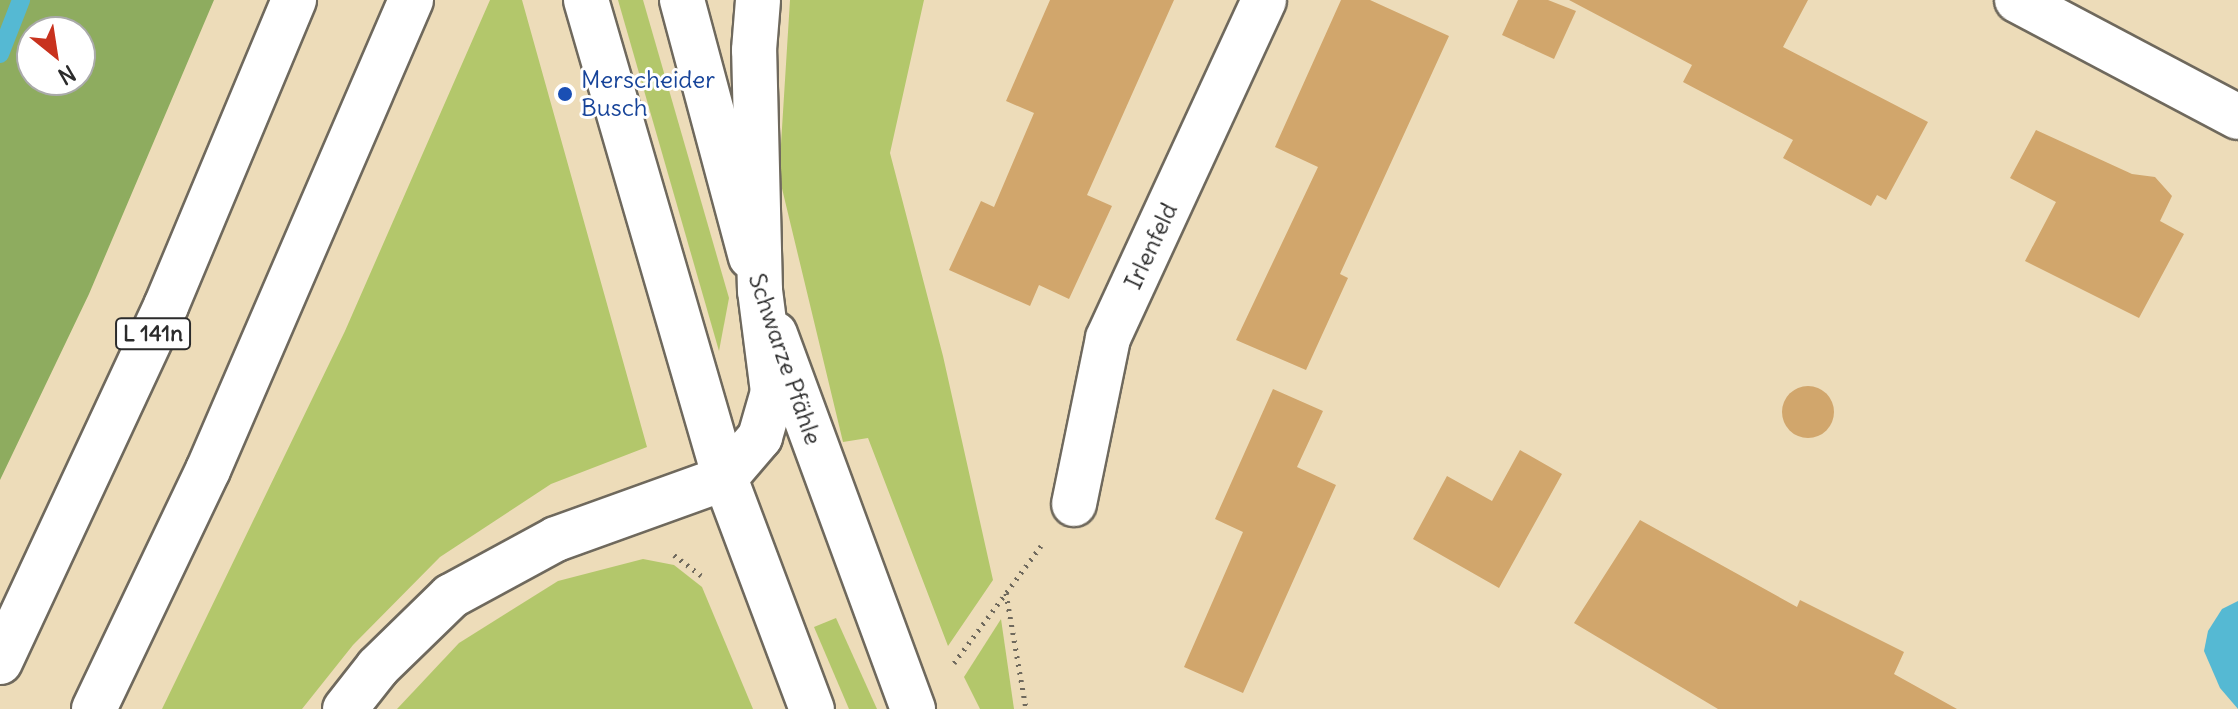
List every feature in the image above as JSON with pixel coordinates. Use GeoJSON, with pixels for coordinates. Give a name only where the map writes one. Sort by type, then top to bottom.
{"type":"FeatureCollection","features":[{"type":"Feature","properties":{"kind":"main road","name":"L 141n"},"geometry":{"type":"LineString","coordinates":[[0,662],[166,306],[294,0]]}},
{"type":"Feature","properties":{"kind":"main road"},"geometry":{"type":"LineString","coordinates":[[94,709],[208,470],[411,0]]}},
{"type":"Feature","properties":{"kind":"main road"},"geometry":{"type":"LineString","coordinates":[[586,0],[725,478],[812,709]]}},
{"type":"Feature","properties":{"kind":"main road","name":"Schwarze Pfähle"},"geometry":{"type":"LineString","coordinates":[[682,0],[760,291],[869,600],[913,709]]}},
{"type":"Feature","properties":{"kind":"main road"},"geometry":{"type":"LineString","coordinates":[[345,709],[422,622],[494,568],[556,539],[725,478],[760,437],[773,392],[760,291],[754,50],[758,0]]}},
{"type":"Feature","properties":{"kind":"main road","name":"Irlenfeld"},"geometry":{"type":"LineString","coordinates":[[1074,504],[1108,338],[1264,0]]}},
{"type":"Feature","properties":{"kind":"main road"},"geometry":{"type":"LineString","coordinates":[[2017,0],[2238,117]]}},
{"type":"Feature","properties":{"kind":"path"},"geometry":{"type":"LineString","coordinates":[[951,666],[1074,504]]}},
{"type":"Feature","properties":{"kind":"path"},"geometry":{"type":"LineString","coordinates":[[1006,592],[1026,709]]}},
{"type":"Feature","properties":{"kind":"green space"},"geometry":{"type":"Polygon","coordinates":[[[0,0],[214,0],[89,294],[0,480],[0,0]]]}},
{"type":"Feature","properties":{"kind":"green space"},"geometry":{"type":"Polygon","coordinates":[[[490,0],[522,0],[647,447],[551,484],[440,557],[353,645],[302,709],[162,709],[345,331],[490,0]]]}},
{"type":"Feature","properties":{"kind":"green space"},"geometry":{"type":"Polygon","coordinates":[[[618,0],[643,0],[729,298],[719,351],[618,0]]]}},
{"type":"Feature","properties":{"kind":"green space"},"geometry":{"type":"Polygon","coordinates":[[[790,0],[924,0],[890,153],[943,356],[993,580],[948,646],[868,438],[843,442],[779,176],[790,0]]]}},
{"type":"Feature","properties":{"kind":"green space"},"geometry":{"type":"Polygon","coordinates":[[[643,559],[674,565],[702,587],[753,709],[397,709],[459,643],[558,581],[643,559]]]}},
{"type":"Feature","properties":{"kind":"green space"},"geometry":{"type":"Polygon","coordinates":[[[836,618],[877,709],[849,709],[814,627],[836,618]]]}},
{"type":"Feature","properties":{"kind":"green space"},"geometry":{"type":"Polygon","coordinates":[[[1001,619],[1014,709],[980,709],[964,677],[1001,619]]]}},
{"type":"Feature","properties":{"kind":"water"},"geometry":{"type":"Polygon","coordinates":[[[2238,601],[2238,709],[2220,688],[2204,651],[2208,631],[2222,609],[2238,601]]]}},
{"type":"Feature","properties":{"kind":"building"},"geometry":{"type":"Polygon","coordinates":[[[1050,0],[1174,0],[1087,195],[1112,206],[1069,299],[1039,285],[1030,306],[949,270],[981,201],[994,207],[1034,113],[1006,101],[1050,0]]]}},
{"type":"Feature","properties":{"kind":"building"},"geometry":{"type":"Polygon","coordinates":[[[1341,0],[1370,0],[1449,36],[1340,274],[1348,278],[1306,370],[1236,340],[1318,167],[1275,147],[1341,0]]]}},
{"type":"Feature","properties":{"kind":"building"},"geometry":{"type":"Polygon","coordinates":[[[1518,0],[1548,0],[1576,11],[1554,59],[1502,35],[1518,0]]]}},
{"type":"Feature","properties":{"kind":"building"},"geometry":{"type":"Polygon","coordinates":[[[1569,0],[1808,0],[1783,47],[1928,122],[1886,200],[1877,195],[1871,206],[1783,158],[1793,140],[1683,82],[1692,65],[1569,0]]]}},
{"type":"Feature","properties":{"kind":"building"},"geometry":{"type":"Polygon","coordinates":[[[2036,130],[2132,174],[2155,177],[2172,196],[2160,221],[2184,234],[2139,318],[2025,261],[2056,202],[2010,178],[2036,130]]]}},
{"type":"Feature","properties":{"kind":"building"},"geometry":{"type":"Polygon","coordinates":[[[1808,386],[1826,394],[1834,412],[1826,430],[1808,438],[1790,430],[1782,412],[1790,394],[1808,386]]]}},
{"type":"Feature","properties":{"kind":"building"},"geometry":{"type":"Polygon","coordinates":[[[1273,389],[1323,411],[1297,467],[1336,485],[1243,693],[1184,667],[1243,532],[1215,519],[1273,389]]]}},
{"type":"Feature","properties":{"kind":"building"},"geometry":{"type":"Polygon","coordinates":[[[1520,450],[1562,474],[1499,588],[1413,539],[1447,476],[1492,501],[1520,450]]]}},
{"type":"Feature","properties":{"kind":"building"},"geometry":{"type":"Polygon","coordinates":[[[1640,520],[1797,607],[1800,600],[1904,652],[1894,674],[1957,709],[1718,709],[1574,623],[1640,520]]]}},
{"type":"Feature","properties":{"kind":"waterway"},"geometry":{"type":"LineString","coordinates":[[0,54],[21,0]]}},
{"type":"Feature","properties":{"kind":"place","name":"Merscheider Busch"},"geometry":{"type":"Point","coordinates":[565,94]}}]}
